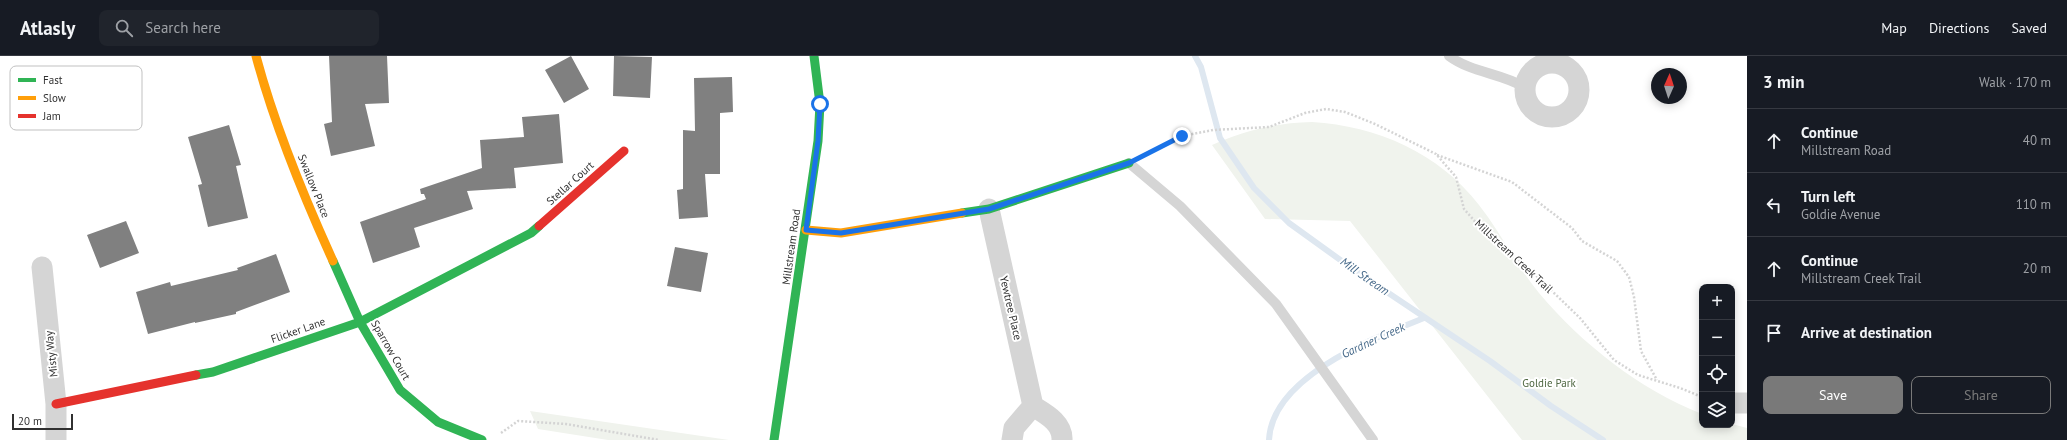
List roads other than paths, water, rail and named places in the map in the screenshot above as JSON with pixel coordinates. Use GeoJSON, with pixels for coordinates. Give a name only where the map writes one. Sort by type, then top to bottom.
{"type":"FeatureCollection","features":[{"type":"Feature","properties":{"kind":"street","name":"Swallow Place"},"geometry":{"type":"LineString","coordinates":[[256,56],[264,85],[296,179],[360,322]]}},
{"type":"Feature","properties":{"kind":"street","name":"Millstream Road"},"geometry":{"type":"LineString","coordinates":[[774,440],[818,141],[820,104],[814,56]]}},
{"type":"Feature","properties":{"kind":"street"},"geometry":{"type":"LineString","coordinates":[[1565,61],[1574,74],[1579,87],[1578,100],[1570,111],[1559,117],[1546,117],[1534,111],[1526,100],[1524,88],[1529,75],[1539,66],[1565,61]]}},
{"type":"Feature","properties":{"kind":"street","name":"Stellar Court"},"geometry":{"type":"LineString","coordinates":[[531,233],[624,151]]}},
{"type":"Feature","properties":{"kind":"street"},"geometry":{"type":"LineString","coordinates":[[806,230],[841,233],[989,209],[1129,163]]}},
{"type":"Feature","properties":{"kind":"street","name":"Yewtree Place"},"geometry":{"type":"LineString","coordinates":[[989,209],[1033,406]]}},
{"type":"Feature","properties":{"kind":"street","name":"Flicker Lane"},"geometry":{"type":"LineString","coordinates":[[56,404],[213,372],[360,322],[531,233]]}},
{"type":"Feature","properties":{"kind":"street","name":"Misty Way"},"geometry":{"type":"LineString","coordinates":[[42,267],[56,404],[56,440]]}},
{"type":"Feature","properties":{"kind":"street","name":"Sparrow Court"},"geometry":{"type":"LineString","coordinates":[[360,322],[400,390],[438,422],[482,440]]}},
{"type":"Feature","properties":{"kind":"street"},"geometry":{"type":"LineString","coordinates":[[1735,403],[1747,403]]}},
{"type":"Feature","properties":{"kind":"street"},"geometry":{"type":"LineString","coordinates":[[1012,440],[1014,428],[1033,406],[1055,422],[1060,428],[1062,440]]}},
{"type":"Feature","properties":{"kind":"lane"},"geometry":{"type":"LineString","coordinates":[[1449,56],[1468,67],[1514,81],[1524,88]]}},
{"type":"Feature","properties":{"kind":"lane"},"geometry":{"type":"LineString","coordinates":[[1129,163],[1180,206],[1276,304],[1373,440]]}},
{"type":"Feature","properties":{"kind":"waterway","name":"Mill Stream"},"geometry":{"type":"LineString","coordinates":[[1195,56],[1201,67],[1220,138],[1254,188],[1289,223],[1357,272],[1490,361],[1551,406],[1603,440]]}},
{"type":"Feature","properties":{"kind":"waterway","name":"Gardner Creek"},"geometry":{"type":"LineString","coordinates":[[1269,440],[1274,417],[1287,397],[1306,379],[1329,362],[1379,336],[1424,318]]}},
{"type":"Feature","properties":{"kind":"park label","name":"Goldie Park"},"geometry":{"type":"Point","coordinates":[1549,383]}}]}
